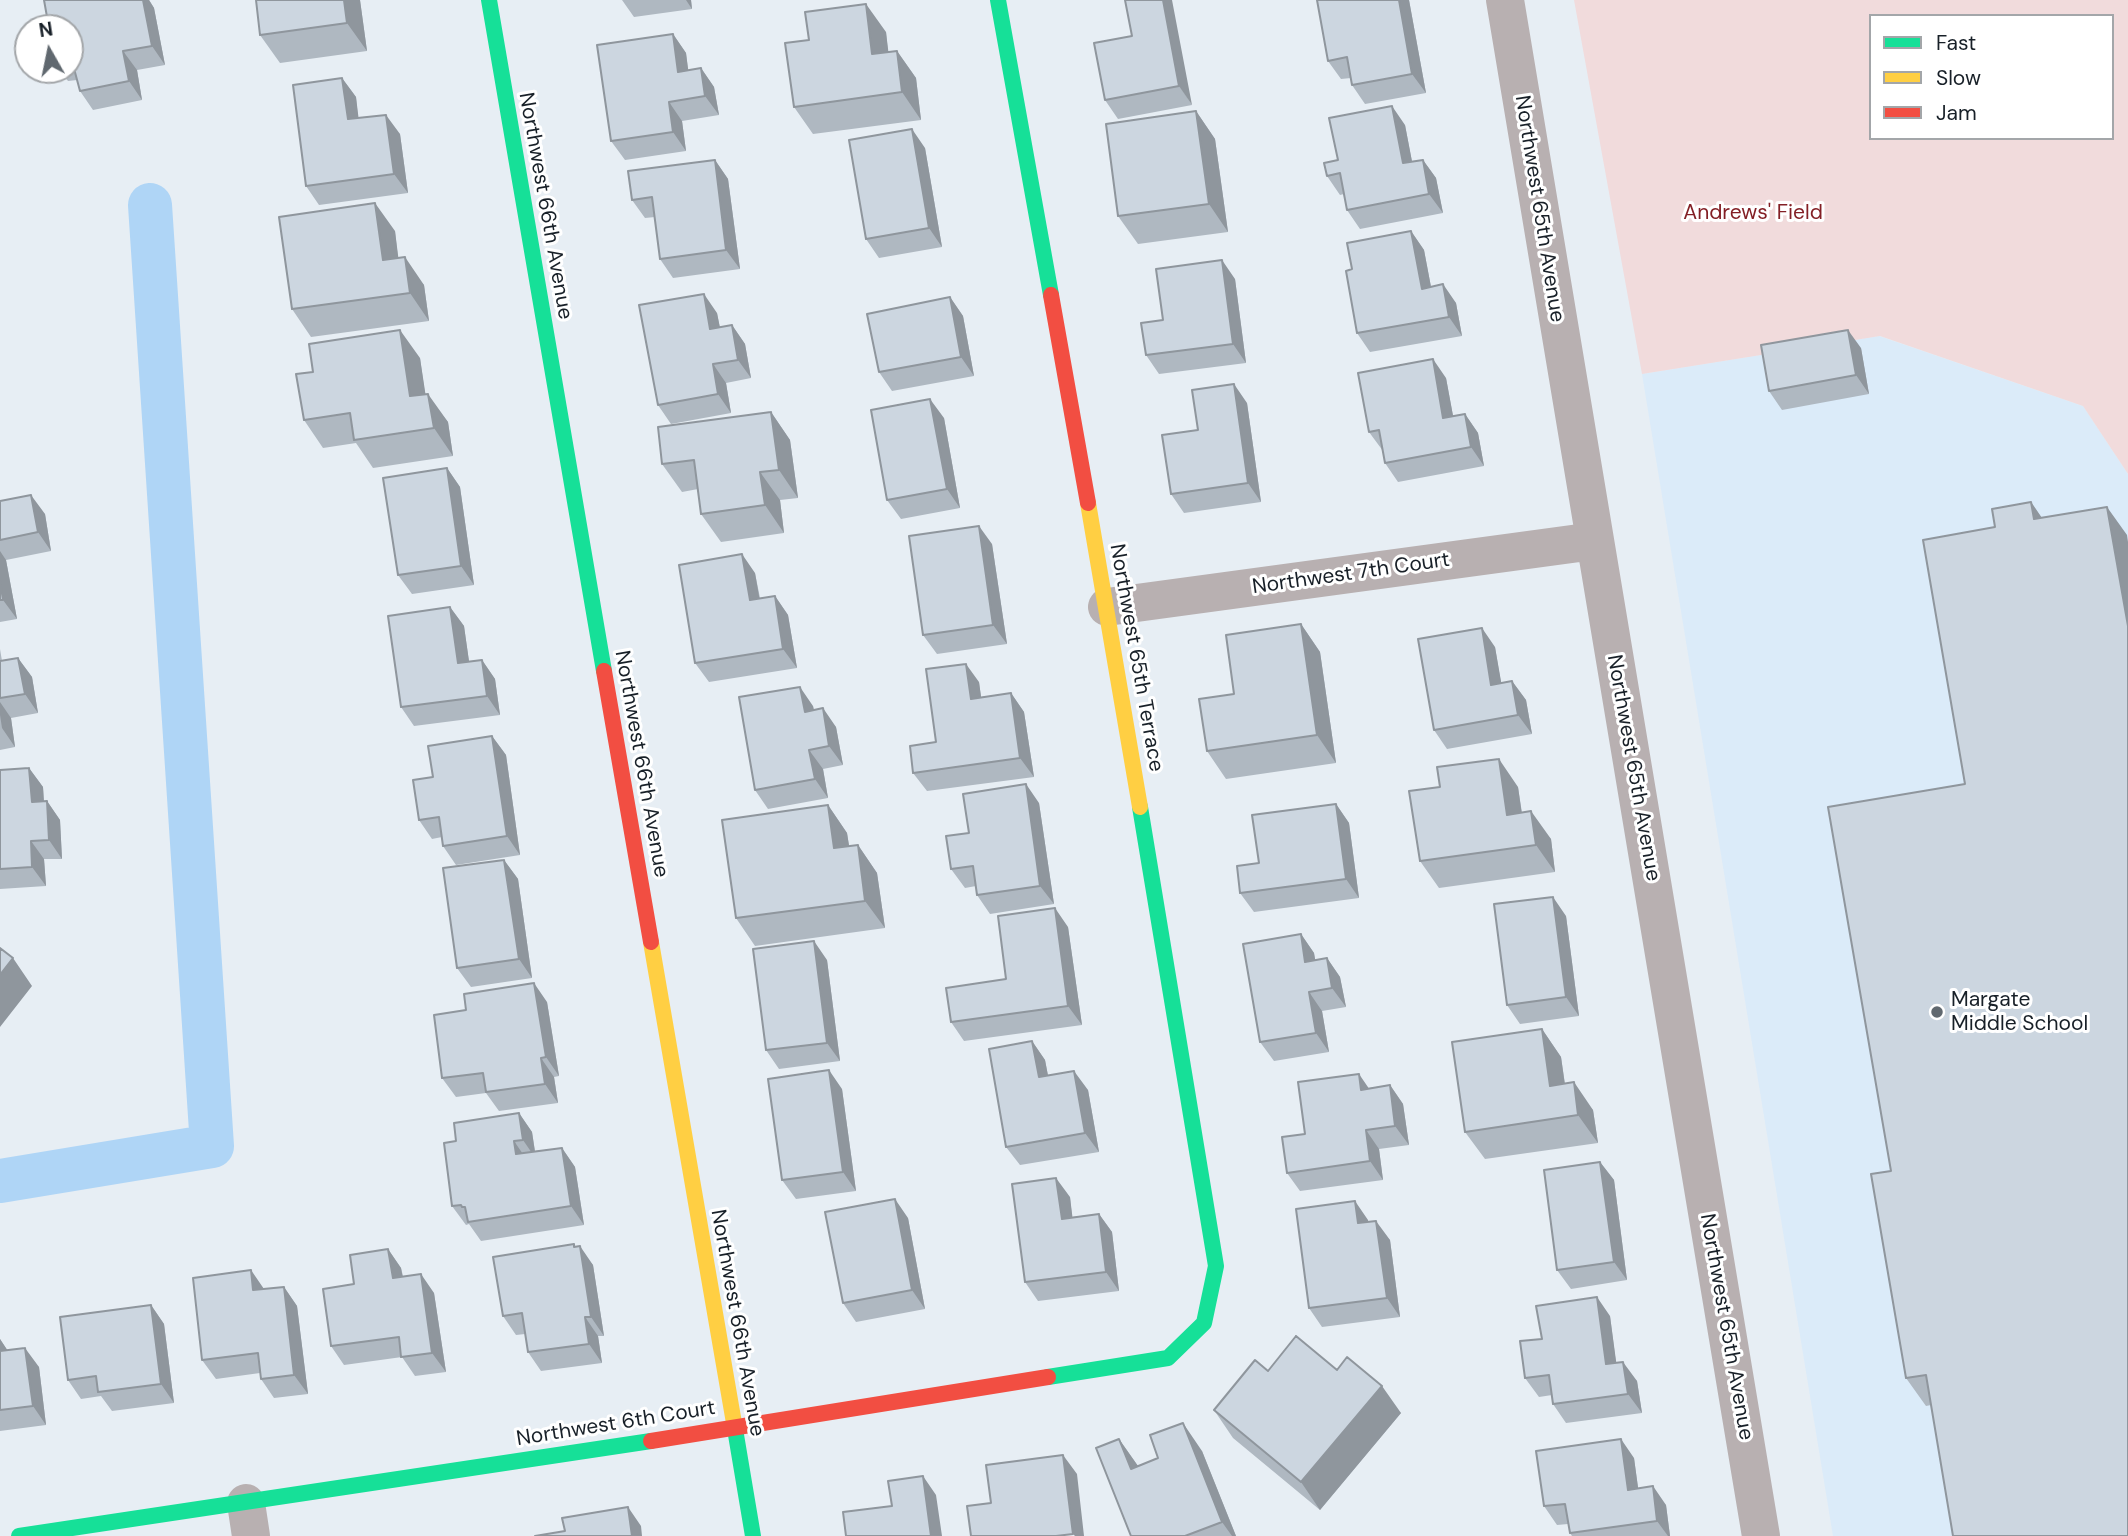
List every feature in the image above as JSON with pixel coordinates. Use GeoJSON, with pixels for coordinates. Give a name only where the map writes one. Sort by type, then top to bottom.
{"type":"FeatureCollection","features":[{"type":"Feature","properties":{"kind":"street","name":"Northwest 66th Avenue"},"geometry":{"type":"LineString","coordinates":[[489,0],[753,1536]]}},
{"type":"Feature","properties":{"kind":"street","name":"Northwest 65th Terrace"},"geometry":{"type":"LineString","coordinates":[[998,0],[1107,607],[1216,1266],[1205,1323]]}},
{"type":"Feature","properties":{"kind":"street","name":"Northwest 65th Avenue"},"geometry":{"type":"LineString","coordinates":[[1505,0],[1762,1536]]}},
{"type":"Feature","properties":{"kind":"street","name":"Northwest 7th Court"},"geometry":{"type":"LineString","coordinates":[[1107,607],[1594,541]]}},
{"type":"Feature","properties":{"kind":"street","name":"Northwest 6th Court"},"geometry":{"type":"LineString","coordinates":[[19,1536],[249,1519],[734,1428],[1168,1358],[1205,1323]]}},
{"type":"Feature","properties":{"kind":"shaded area","name":"Margate Middle School"},"geometry":{"type":"Polygon","coordinates":[[[1879,336],[2083,406],[2128,474],[2128,1536],[1833,1536],[1642,374],[1879,336]]]}},
{"type":"Feature","properties":{"kind":"green space","name":"Andrews' Field"},"geometry":{"type":"Polygon","coordinates":[[[1574,0],[2128,0],[2128,474],[2083,406],[1880,336],[1642,374],[1574,0]]]}},
{"type":"Feature","properties":{"kind":"building"},"geometry":{"type":"Polygon","coordinates":[[[44,0],[143,0],[152,46],[123,51],[129,81],[80,91],[78,84],[84,84],[84,14],[46,14],[44,0]]]}},
{"type":"Feature","properties":{"kind":"building"},"geometry":{"type":"Polygon","coordinates":[[[256,0],[344,0],[347,23],[260,35],[256,0]]]}},
{"type":"Feature","properties":{"kind":"building"},"geometry":{"type":"Polygon","coordinates":[[[1125,0],[1163,0],[1179,86],[1105,100],[1094,43],[1132,36],[1125,0]]]}},
{"type":"Feature","properties":{"kind":"building"},"geometry":{"type":"Polygon","coordinates":[[[1317,0],[1399,0],[1412,74],[1352,85],[1347,57],[1328,61],[1317,0]]]}},
{"type":"Feature","properties":{"kind":"building"},"geometry":{"type":"Polygon","coordinates":[[[866,4],[872,54],[897,51],[902,92],[794,107],[785,43],[809,40],[805,12],[866,4]]]}},
{"type":"Feature","properties":{"kind":"building"},"geometry":{"type":"Polygon","coordinates":[[[673,34],[678,72],[701,68],[705,96],[669,102],[673,132],[611,141],[597,45],[673,34]]]}},
{"type":"Feature","properties":{"kind":"building"},"geometry":{"type":"Polygon","coordinates":[[[342,78],[348,119],[386,115],[394,174],[306,186],[293,85],[342,78]]]}},
{"type":"Feature","properties":{"kind":"building"},"geometry":{"type":"Polygon","coordinates":[[[1392,106],[1403,163],[1423,160],[1429,194],[1347,210],[1340,173],[1327,176],[1324,163],[1338,160],[1329,118],[1392,106]]]}},
{"type":"Feature","properties":{"kind":"building"},"geometry":{"type":"Polygon","coordinates":[[[1196,111],[1209,204],[1118,216],[1106,124],[1196,111]]]}},
{"type":"Feature","properties":{"kind":"building"},"geometry":{"type":"Polygon","coordinates":[[[912,129],[929,228],[866,239],[849,140],[912,129]]]}},
{"type":"Feature","properties":{"kind":"building"},"geometry":{"type":"Polygon","coordinates":[[[715,160],[726,250],[660,259],[652,197],[632,200],[628,171],[715,160]]]}},
{"type":"Feature","properties":{"kind":"building"},"geometry":{"type":"Polygon","coordinates":[[[375,203],[383,260],[405,257],[410,293],[292,309],[279,217],[375,203]]]}},
{"type":"Feature","properties":{"kind":"building"},"geometry":{"type":"Polygon","coordinates":[[[1411,231],[1422,289],[1443,284],[1449,317],[1357,333],[1346,271],[1352,269],[1347,243],[1411,231]]]}},
{"type":"Feature","properties":{"kind":"building"},"geometry":{"type":"Polygon","coordinates":[[[1222,260],[1233,344],[1146,355],[1141,323],[1163,320],[1156,269],[1222,260]]]}},
{"type":"Feature","properties":{"kind":"building"},"geometry":{"type":"Polygon","coordinates":[[[704,294],[710,329],[732,325],[738,360],[713,364],[718,394],[658,405],[639,305],[704,294]]]}},
{"type":"Feature","properties":{"kind":"building"},"geometry":{"type":"Polygon","coordinates":[[[950,297],[961,357],[879,372],[867,314],[950,297]]]}},
{"type":"Feature","properties":{"kind":"building"},"geometry":{"type":"Polygon","coordinates":[[[400,330],[410,396],[428,394],[434,428],[354,440],[350,413],[304,420],[296,374],[313,372],[309,344],[400,330]]]}},
{"type":"Feature","properties":{"kind":"building"},"geometry":{"type":"Polygon","coordinates":[[[1848,330],[1856,375],[1769,391],[1761,345],[1848,330]]]}},
{"type":"Feature","properties":{"kind":"building"},"geometry":{"type":"Polygon","coordinates":[[[1433,359],[1443,418],[1465,414],[1471,447],[1385,463],[1379,430],[1369,432],[1358,373],[1433,359]]]}},
{"type":"Feature","properties":{"kind":"building"},"geometry":{"type":"Polygon","coordinates":[[[1234,384],[1248,483],[1171,494],[1162,435],[1198,430],[1192,390],[1234,384]]]}},
{"type":"Feature","properties":{"kind":"building"},"geometry":{"type":"Polygon","coordinates":[[[930,399],[947,489],[887,500],[871,410],[930,399]]]}},
{"type":"Feature","properties":{"kind":"building"},"geometry":{"type":"Polygon","coordinates":[[[771,412],[779,470],[760,472],[765,505],[701,514],[694,460],[662,464],[658,427],[771,412]]]}},
{"type":"Feature","properties":{"kind":"building"},"geometry":{"type":"Polygon","coordinates":[[[447,468],[461,566],[398,575],[383,478],[447,468]]]}},
{"type":"Feature","properties":{"kind":"building"},"geometry":{"type":"Polygon","coordinates":[[[31,495],[38,532],[0,540],[0,501],[31,495]]]}},
{"type":"Feature","properties":{"kind":"building"},"geometry":{"type":"Polygon","coordinates":[[[2031,502],[2034,519],[2107,507],[2128,626],[2128,1536],[1953,1536],[1926,1375],[1906,1378],[1871,1174],[1891,1171],[1828,807],[1965,784],[1923,540],[1995,527],[1992,509],[2031,502]]]}},
{"type":"Feature","properties":{"kind":"building"},"geometry":{"type":"Polygon","coordinates":[[[979,526],[993,625],[923,635],[909,536],[979,526]]]}},
{"type":"Feature","properties":{"kind":"building"},"geometry":{"type":"Polygon","coordinates":[[[742,554],[750,600],[775,596],[783,649],[695,663],[679,565],[742,554]]]}},
{"type":"Feature","properties":{"kind":"building"},"geometry":{"type":"Polygon","coordinates":[[[450,607],[458,663],[482,660],[487,696],[401,707],[388,616],[450,607]]]}},
{"type":"Feature","properties":{"kind":"building"},"geometry":{"type":"Polygon","coordinates":[[[1301,624],[1317,735],[1207,751],[1199,699],[1234,694],[1226,635],[1301,624]]]}},
{"type":"Feature","properties":{"kind":"building"},"geometry":{"type":"Polygon","coordinates":[[[1482,628],[1491,685],[1512,681],[1518,715],[1434,730],[1418,639],[1482,628]]]}},
{"type":"Feature","properties":{"kind":"building"},"geometry":{"type":"Polygon","coordinates":[[[18,658],[25,694],[0,698],[0,661],[18,658]]]}},
{"type":"Feature","properties":{"kind":"building"},"geometry":{"type":"Polygon","coordinates":[[[966,664],[971,699],[1011,693],[1020,758],[913,773],[910,746],[936,742],[926,669],[966,664]]]}},
{"type":"Feature","properties":{"kind":"building"},"geometry":{"type":"Polygon","coordinates":[[[800,687],[805,712],[823,708],[829,746],[809,750],[815,779],[755,790],[739,697],[800,687]]]}},
{"type":"Feature","properties":{"kind":"building"},"geometry":{"type":"Polygon","coordinates":[[[492,736],[507,836],[443,846],[439,817],[419,820],[413,780],[433,777],[428,746],[492,736]]]}},
{"type":"Feature","properties":{"kind":"building"},"geometry":{"type":"Polygon","coordinates":[[[1499,759],[1507,815],[1531,811],[1536,845],[1420,861],[1409,791],[1440,787],[1437,767],[1499,759]]]}},
{"type":"Feature","properties":{"kind":"building"},"geometry":{"type":"Polygon","coordinates":[[[29,768],[32,802],[47,801],[49,840],[31,841],[32,867],[0,869],[0,770],[29,768]]]}},
{"type":"Feature","properties":{"kind":"building"},"geometry":{"type":"Polygon","coordinates":[[[1026,784],[1040,886],[977,895],[973,866],[951,869],[946,836],[969,833],[963,794],[1026,784]]]}},
{"type":"Feature","properties":{"kind":"building"},"geometry":{"type":"Polygon","coordinates":[[[1336,804],[1346,879],[1240,893],[1237,866],[1259,863],[1252,815],[1336,804]]]}},
{"type":"Feature","properties":{"kind":"building"},"geometry":{"type":"Polygon","coordinates":[[[828,805],[834,848],[858,845],[865,901],[736,918],[722,820],[828,805]]]}},
{"type":"Feature","properties":{"kind":"building"},"geometry":{"type":"Polygon","coordinates":[[[504,860],[519,959],[457,968],[443,868],[504,860]]]}},
{"type":"Feature","properties":{"kind":"building"},"geometry":{"type":"Polygon","coordinates":[[[1553,897],[1566,997],[1507,1005],[1494,904],[1553,897]]]}},
{"type":"Feature","properties":{"kind":"building"},"geometry":{"type":"Polygon","coordinates":[[[1055,908],[1068,1006],[951,1022],[946,988],[1006,979],[998,916],[1055,908]]]}},
{"type":"Feature","properties":{"kind":"building"},"geometry":{"type":"Polygon","coordinates":[[[1301,934],[1305,962],[1327,958],[1332,988],[1309,992],[1316,1033],[1260,1042],[1243,944],[1301,934]]]}},
{"type":"Feature","properties":{"kind":"building"},"geometry":{"type":"Polygon","coordinates":[[[814,941],[827,1043],[766,1050],[753,949],[814,941]]]}},
{"type":"Feature","properties":{"kind":"building"},"geometry":{"type":"Polygon","coordinates":[[[0,948],[13,958],[0,975],[0,948]]]}},
{"type":"Feature","properties":{"kind":"building"},"geometry":{"type":"Polygon","coordinates":[[[534,983],[546,1057],[541,1058],[545,1084],[486,1092],[483,1073],[442,1078],[434,1015],[466,1010],[464,994],[534,983]]]}},
{"type":"Feature","properties":{"kind":"building"},"geometry":{"type":"Polygon","coordinates":[[[1542,1029],[1550,1086],[1574,1082],[1578,1115],[1465,1132],[1452,1042],[1542,1029]]]}},
{"type":"Feature","properties":{"kind":"building"},"geometry":{"type":"Polygon","coordinates":[[[1032,1041],[1039,1077],[1074,1071],[1085,1133],[1006,1147],[989,1049],[1032,1041]]]}},
{"type":"Feature","properties":{"kind":"building"},"geometry":{"type":"Polygon","coordinates":[[[829,1070],[843,1172],[782,1180],[768,1079],[829,1070]]]}},
{"type":"Feature","properties":{"kind":"building"},"geometry":{"type":"Polygon","coordinates":[[[1359,1074],[1361,1090],[1390,1085],[1395,1126],[1366,1130],[1370,1161],[1287,1173],[1282,1137],[1305,1134],[1298,1082],[1359,1074]]]}},
{"type":"Feature","properties":{"kind":"building"},"geometry":{"type":"Polygon","coordinates":[[[519,1113],[523,1140],[514,1141],[516,1154],[562,1148],[571,1206],[468,1222],[465,1207],[452,1206],[444,1143],[456,1141],[454,1123],[519,1113]]]}},
{"type":"Feature","properties":{"kind":"building"},"geometry":{"type":"Polygon","coordinates":[[[1600,1162],[1614,1262],[1557,1270],[1544,1170],[1600,1162]]]}},
{"type":"Feature","properties":{"kind":"building"},"geometry":{"type":"Polygon","coordinates":[[[1056,1178],[1062,1219],[1099,1214],[1106,1272],[1025,1282],[1012,1184],[1056,1178]]]}},
{"type":"Feature","properties":{"kind":"building"},"geometry":{"type":"Polygon","coordinates":[[[895,1199],[912,1290],[843,1303],[825,1212],[895,1199]]]}},
{"type":"Feature","properties":{"kind":"building"},"geometry":{"type":"Polygon","coordinates":[[[1355,1201],[1358,1223],[1376,1221],[1387,1298],[1309,1308],[1296,1209],[1355,1201]]]}},
{"type":"Feature","properties":{"kind":"building"},"geometry":{"type":"Polygon","coordinates":[[[574,1244],[574,1247],[580,1246],[591,1317],[585,1317],[589,1344],[528,1352],[522,1313],[503,1316],[493,1257],[574,1244]]]}},
{"type":"Feature","properties":{"kind":"building"},"geometry":{"type":"Polygon","coordinates":[[[388,1249],[393,1278],[421,1274],[432,1353],[401,1357],[399,1337],[331,1346],[323,1289],[354,1284],[350,1255],[388,1249]]]}},
{"type":"Feature","properties":{"kind":"building"},"geometry":{"type":"Polygon","coordinates":[[[251,1270],[253,1290],[284,1287],[294,1375],[261,1379],[258,1353],[202,1360],[193,1278],[251,1270]]]}},
{"type":"Feature","properties":{"kind":"building"},"geometry":{"type":"Polygon","coordinates":[[[1597,1297],[1606,1364],[1623,1362],[1628,1394],[1553,1404],[1549,1375],[1525,1378],[1520,1341],[1542,1339],[1536,1306],[1597,1297]]]}},
{"type":"Feature","properties":{"kind":"building"},"geometry":{"type":"Polygon","coordinates":[[[151,1305],[161,1384],[98,1392],[96,1376],[68,1380],[60,1317],[151,1305]]]}},
{"type":"Feature","properties":{"kind":"building"},"geometry":{"type":"Polygon","coordinates":[[[1296,1336],[1337,1370],[1347,1357],[1382,1386],[1301,1482],[1214,1410],[1255,1360],[1268,1371],[1296,1336]]]}},
{"type":"Feature","properties":{"kind":"building"},"geometry":{"type":"Polygon","coordinates":[[[25,1348],[33,1406],[0,1410],[0,1351],[25,1348]]]}},
{"type":"Feature","properties":{"kind":"building"},"geometry":{"type":"Polygon","coordinates":[[[1183,1423],[1222,1522],[1185,1536],[1131,1536],[1096,1448],[1119,1439],[1131,1469],[1158,1458],[1150,1435],[1183,1423]]]}},
{"type":"Feature","properties":{"kind":"building"},"geometry":{"type":"Polygon","coordinates":[[[1621,1439],[1628,1490],[1653,1486],[1657,1521],[1570,1533],[1565,1504],[1544,1506],[1536,1451],[1621,1439]]]}},
{"type":"Feature","properties":{"kind":"building"},"geometry":{"type":"Polygon","coordinates":[[[1063,1455],[1073,1534],[971,1536],[967,1506],[991,1503],[986,1465],[1063,1455]]]}},
{"type":"Feature","properties":{"kind":"building"},"geometry":{"type":"Polygon","coordinates":[[[923,1476],[931,1536],[846,1536],[843,1512],[892,1506],[888,1481],[923,1476]]]}},
{"type":"Feature","properties":{"kind":"building"},"geometry":{"type":"Polygon","coordinates":[[[628,1507],[632,1536],[535,1536],[565,1531],[562,1518],[628,1507]]]}},
{"type":"Feature","properties":{"kind":"waterway"},"geometry":{"type":"LineString","coordinates":[[0,1181],[212,1146],[150,205]]}},
{"type":"Feature","properties":{"kind":"traffic: fast"},"geometry":{"type":"LineString","coordinates":[[489,0],[604,671]]}},
{"type":"Feature","properties":{"kind":"traffic: fast"},"geometry":{"type":"LineString","coordinates":[[998,0],[1051,295]]}},
{"type":"Feature","properties":{"kind":"traffic: fast"},"geometry":{"type":"LineString","coordinates":[[1048,1377],[1168,1358],[1204,1323],[1216,1266],[1140,807]]}},
{"type":"Feature","properties":{"kind":"traffic: fast"},"geometry":{"type":"LineString","coordinates":[[734,1423],[753,1536]]}},
{"type":"Feature","properties":{"kind":"traffic: fast"},"geometry":{"type":"LineString","coordinates":[[19,1536],[651,1441]]}},
{"type":"Feature","properties":{"kind":"traffic: slow"},"geometry":{"type":"LineString","coordinates":[[1088,503],[1140,807]]}},
{"type":"Feature","properties":{"kind":"traffic: slow"},"geometry":{"type":"LineString","coordinates":[[651,942],[734,1423]]}},
{"type":"Feature","properties":{"kind":"traffic: jam"},"geometry":{"type":"LineString","coordinates":[[1051,295],[1088,503]]}},
{"type":"Feature","properties":{"kind":"traffic: jam"},"geometry":{"type":"LineString","coordinates":[[604,671],[651,942]]}},
{"type":"Feature","properties":{"kind":"traffic: jam"},"geometry":{"type":"LineString","coordinates":[[651,1441],[1048,1377]]}},
{"type":"Feature","properties":{"kind":"place","name":"Margate Middle School"},"geometry":{"type":"Point","coordinates":[1937,1012]}}]}
